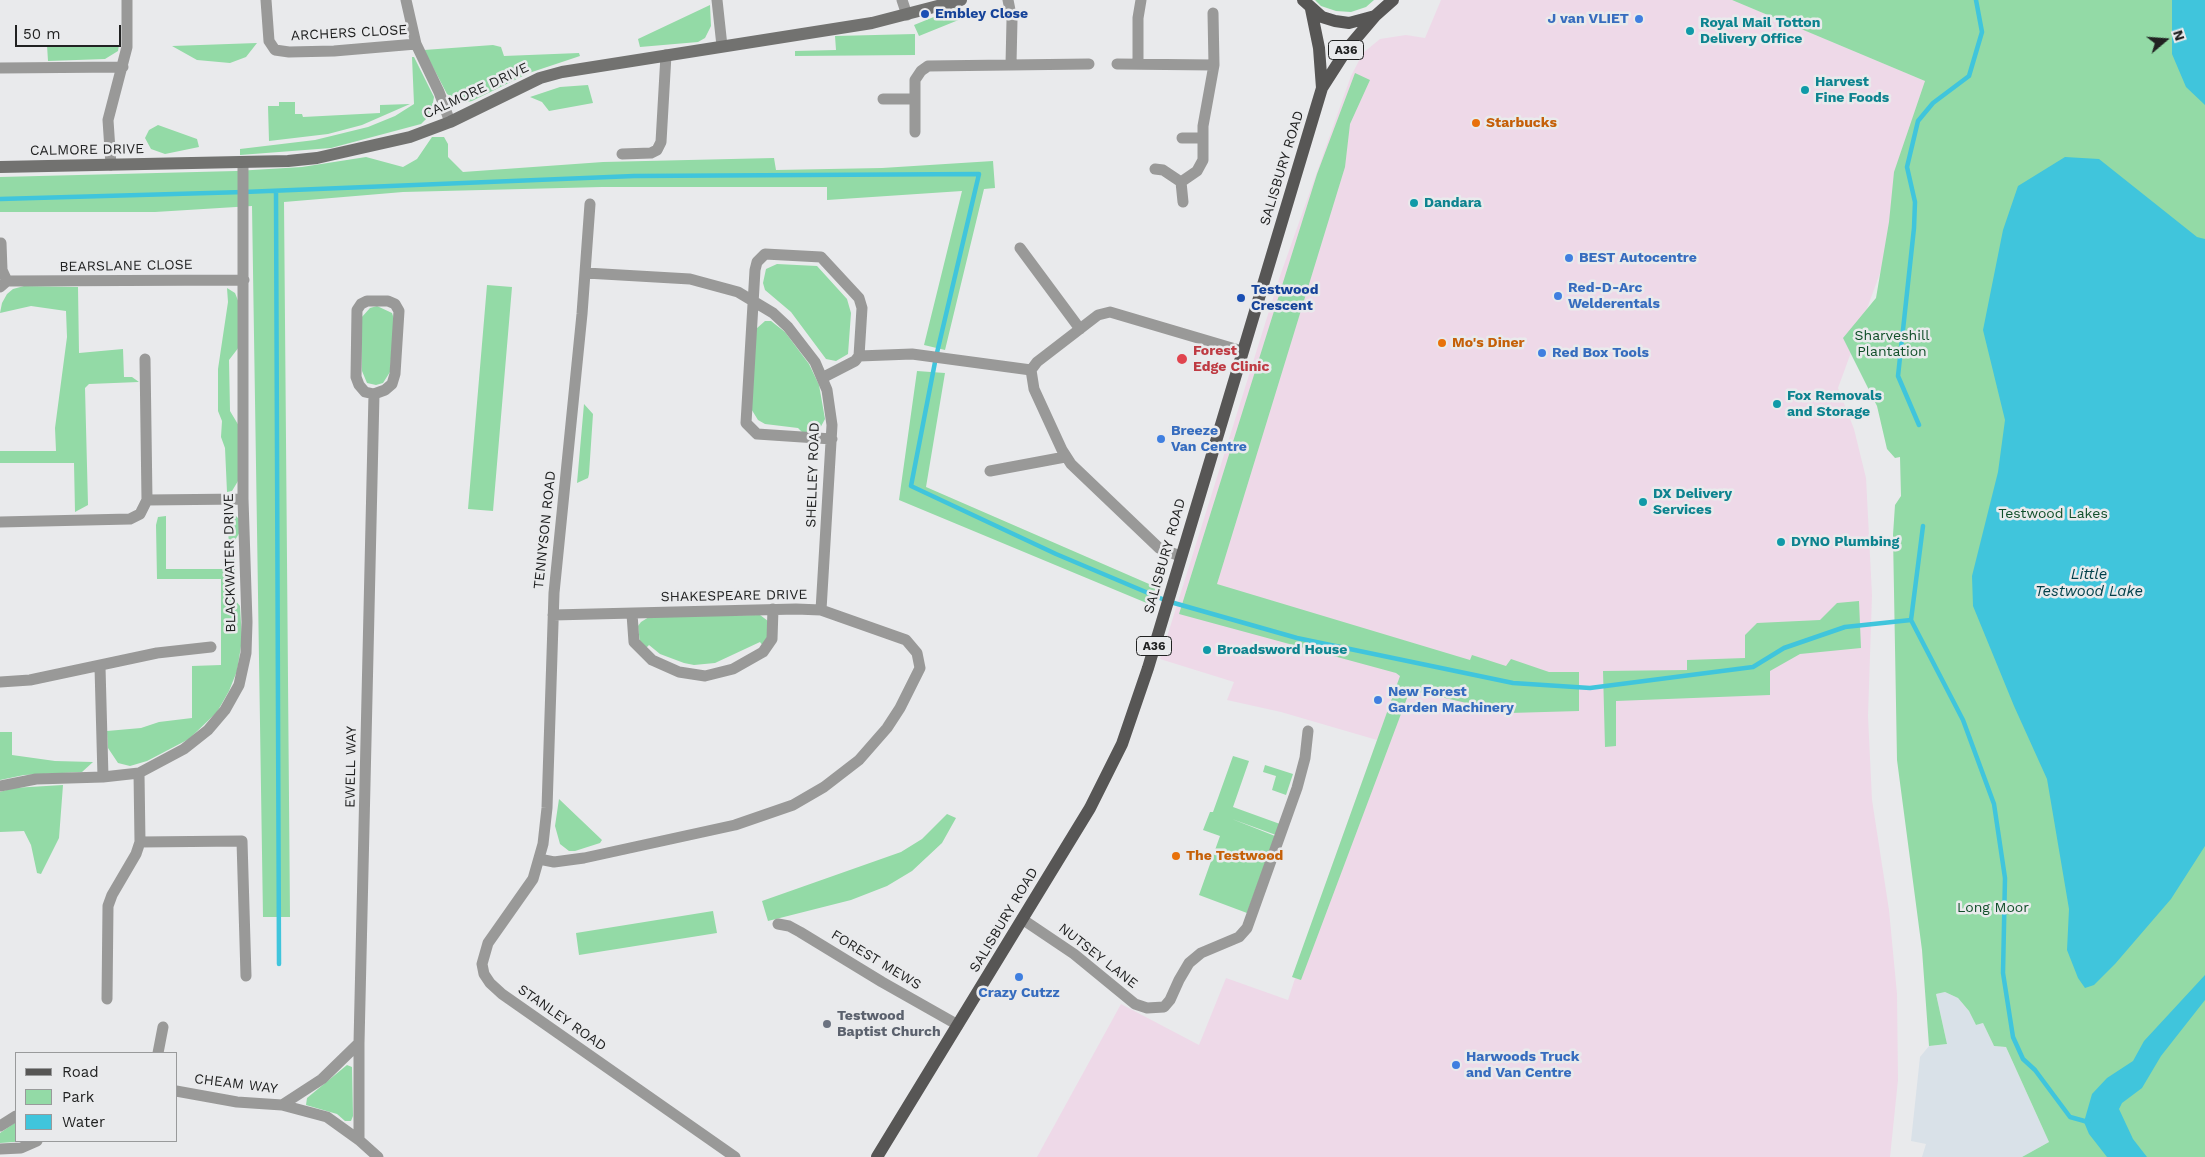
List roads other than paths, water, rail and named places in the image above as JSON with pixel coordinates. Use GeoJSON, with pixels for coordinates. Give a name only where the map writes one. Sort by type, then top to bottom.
{"type":"FeatureCollection","features":[{"type":"Feature","properties":{"kind":"main road","name":"SALISBURY ROAD"},"geometry":{"type":"LineString","coordinates":[[877,1157],[1090,808],[1119,750],[1148,668],[1180,556],[1322,88],[1347,48],[1375,16],[1393,0]]}},
{"type":"Feature","properties":{"kind":"main road","name":"SALISBURY ROAD"},"geometry":{"type":"LineString","coordinates":[[1307,5],[1319,48],[1322,88]]}},
{"type":"Feature","properties":{"kind":"main road"},"geometry":{"type":"LineString","coordinates":[[1307,5],[1335,22],[1363,21],[1375,16]]}},
{"type":"Feature","properties":{"kind":"street"},"geometry":{"type":"LineString","coordinates":[[111,165],[108,120],[127,47],[127,0]]}},
{"type":"Feature","properties":{"kind":"street","name":"ARCHERS CLOSE"},"geometry":{"type":"LineString","coordinates":[[266,0],[269,41],[275,50],[289,52],[334,51],[416,44]]}},
{"type":"Feature","properties":{"kind":"street"},"geometry":{"type":"LineString","coordinates":[[406,0],[416,44],[439,92],[450,122]]}},
{"type":"Feature","properties":{"kind":"street"},"geometry":{"type":"LineString","coordinates":[[717,0],[722,46]]}},
{"type":"Feature","properties":{"kind":"street"},"geometry":{"type":"LineString","coordinates":[[902,0],[906,15]]}},
{"type":"Feature","properties":{"kind":"street","name":"CALMORE DRIVE"},"geometry":{"type":"LineString","coordinates":[[0,167],[288,161],[347,153],[410,137],[450,122],[540,78],[585,66],[839,29],[906,15],[961,0]]}},
{"type":"Feature","properties":{"kind":"street"},"geometry":{"type":"LineString","coordinates":[[1008,0],[1012,20],[1011,64]]}},
{"type":"Feature","properties":{"kind":"street"},"geometry":{"type":"LineString","coordinates":[[1138,64],[1138,18],[1141,0]]}},
{"type":"Feature","properties":{"kind":"street"},"geometry":{"type":"LineString","coordinates":[[1181,182],[1197,171],[1202,160],[1203,138],[1214,65],[1213,14]]}},
{"type":"Feature","properties":{"kind":"street"},"geometry":{"type":"LineString","coordinates":[[622,154],[651,153],[657,150],[661,142],[666,55]]}},
{"type":"Feature","properties":{"kind":"street"},"geometry":{"type":"LineString","coordinates":[[915,132],[915,99],[918,75],[928,66],[1089,64]]}},
{"type":"Feature","properties":{"kind":"street"},"geometry":{"type":"LineString","coordinates":[[1117,64],[1214,65]]}},
{"type":"Feature","properties":{"kind":"street"},"geometry":{"type":"LineString","coordinates":[[0,68],[123,67]]}},
{"type":"Feature","properties":{"kind":"street"},"geometry":{"type":"LineString","coordinates":[[883,99],[915,99]]}},
{"type":"Feature","properties":{"kind":"street"},"geometry":{"type":"LineString","coordinates":[[1182,138],[1203,138]]}},
{"type":"Feature","properties":{"kind":"street","name":"BLACKWATER DRIVE"},"geometry":{"type":"LineString","coordinates":[[0,786],[36,779],[103,777],[138,773],[184,749],[208,730],[226,710],[239,685],[246,653],[247,622],[243,500],[243,162]]}},
{"type":"Feature","properties":{"kind":"street"},"geometry":{"type":"LineString","coordinates":[[1155,169],[1163,170],[1181,182]]}},
{"type":"Feature","properties":{"kind":"street"},"geometry":{"type":"LineString","coordinates":[[1181,182],[1183,202]]}},
{"type":"Feature","properties":{"kind":"street","name":"TENNYSON ROAD"},"geometry":{"type":"LineString","coordinates":[[540,859],[547,808],[552,615],[586,273],[590,204]]}},
{"type":"Feature","properties":{"kind":"street","name":"BEARSLANE CLOSE"},"geometry":{"type":"LineString","coordinates":[[1,243],[4,284],[244,280]]}},
{"type":"Feature","properties":{"kind":"street"},"geometry":{"type":"LineString","coordinates":[[1020,248],[1080,329]]}},
{"type":"Feature","properties":{"kind":"street"},"geometry":{"type":"LineString","coordinates":[[822,378],[855,361],[859,356],[861,303],[855,293],[822,257],[765,254],[757,262],[752,300],[746,423],[757,434],[832,439]]}},
{"type":"Feature","properties":{"kind":"street","name":"SHELLEY ROAD"},"geometry":{"type":"LineString","coordinates":[[586,273],[704,281],[738,292],[788,327],[814,362],[822,378],[830,408],[832,439],[821,610]]}},
{"type":"Feature","properties":{"kind":"street"},"geometry":{"type":"LineString","coordinates":[[367,301],[388,301],[395,304],[399,312],[395,374],[392,384],[385,390],[374,394],[365,392],[359,385],[356,377],[357,310],[361,304],[367,301]]}},
{"type":"Feature","properties":{"kind":"street"},"geometry":{"type":"LineString","coordinates":[[1180,556],[1160,548],[1078,472],[1065,457],[1034,389],[1032,370],[1037,362],[1098,315],[1110,312],[1117,312],[1242,351]]}},
{"type":"Feature","properties":{"kind":"street"},"geometry":{"type":"LineString","coordinates":[[859,356],[907,354],[1032,370]]}},
{"type":"Feature","properties":{"kind":"street"},"geometry":{"type":"LineString","coordinates":[[0,522],[130,519],[140,514],[146,500],[145,359]]}},
{"type":"Feature","properties":{"kind":"street","name":"EWELL WAY"},"geometry":{"type":"LineString","coordinates":[[359,1140],[359,1042],[374,394]]}},
{"type":"Feature","properties":{"kind":"street"},"geometry":{"type":"LineString","coordinates":[[990,471],[1065,457]]}},
{"type":"Feature","properties":{"kind":"street"},"geometry":{"type":"LineString","coordinates":[[146,500],[243,500]]}},
{"type":"Feature","properties":{"kind":"street"},"geometry":{"type":"LineString","coordinates":[[632,614],[634,642],[652,660],[679,672],[705,676],[733,670],[763,652],[772,639],[773,609]]}},
{"type":"Feature","properties":{"kind":"street","name":"SHAKESPEARE DRIVE"},"geometry":{"type":"LineString","coordinates":[[540,859],[554,862],[572,860],[757,819],[806,798],[859,760],[887,728],[904,702],[918,675],[920,660],[914,647],[903,638],[821,610],[773,609],[552,615]]}},
{"type":"Feature","properties":{"kind":"street"},"geometry":{"type":"LineString","coordinates":[[0,682],[30,680],[158,654],[211,648]]}},
{"type":"Feature","properties":{"kind":"street"},"geometry":{"type":"LineString","coordinates":[[100,667],[103,777]]}},
{"type":"Feature","properties":{"kind":"street","name":"NUTSEY LANE"},"geometry":{"type":"LineString","coordinates":[[1022,919],[1074,954],[1131,1001],[1147,1008],[1159,1009],[1168,1004],[1189,963],[1202,953],[1239,937],[1247,928],[1292,803],[1305,758],[1308,732]]}},
{"type":"Feature","properties":{"kind":"street"},"geometry":{"type":"LineString","coordinates":[[107,999],[108,906],[112,895],[136,854],[140,842],[138,773]]}},
{"type":"Feature","properties":{"kind":"street"},"geometry":{"type":"LineString","coordinates":[[140,842],[242,841],[246,976]]}},
{"type":"Feature","properties":{"kind":"street","name":"STANLEY ROAD"},"geometry":{"type":"LineString","coordinates":[[540,859],[533,879],[488,943],[482,964],[484,974],[490,983],[509,999],[735,1157]]}},
{"type":"Feature","properties":{"kind":"street","name":"FOREST MEWS"},"geometry":{"type":"LineString","coordinates":[[778,924],[789,926],[800,932],[958,1025]]}},
{"type":"Feature","properties":{"kind":"street"},"geometry":{"type":"LineString","coordinates":[[158,1052],[163,1026]]}},
{"type":"Feature","properties":{"kind":"street","name":"CHEAM WAY"},"geometry":{"type":"LineString","coordinates":[[178,1091],[237,1102],[282,1105],[322,1079],[359,1042]]}},
{"type":"Feature","properties":{"kind":"street"},"geometry":{"type":"LineString","coordinates":[[282,1105],[327,1117],[359,1140],[378,1157]]}},
{"type":"Feature","properties":{"kind":"street"},"geometry":{"type":"LineString","coordinates":[[0,1126],[15,1117]]}},
{"type":"Feature","properties":{"kind":"street"},"geometry":{"type":"LineString","coordinates":[[0,1149],[20,1148],[35,1142]]}},
{"type":"Feature","properties":{"kind":"water"},"geometry":{"type":"Polygon","coordinates":[[[2172,0],[2205,0],[2205,105],[2186,87],[2172,54],[2172,0]]]}},
{"type":"Feature","properties":{"kind":"water","name":"Little Testwood Lake"},"geometry":{"type":"Polygon","coordinates":[[[2065,157],[2099,159],[2197,237],[2205,239],[2205,846],[2171,899],[2115,964],[2094,985],[2085,988],[2078,978],[2067,950],[2069,909],[2047,779],[2014,706],[1973,606],[1972,576],[1998,472],[2005,420],[1983,330],[2003,230],[2018,186],[2065,157]]]}},
{"type":"Feature","properties":{"kind":"water"},"geometry":{"type":"Polygon","coordinates":[[[2205,975],[2205,1000],[2161,1056],[2142,1088],[2122,1103],[2119,1109],[2133,1139],[2147,1157],[2107,1157],[2089,1134],[2084,1122],[2092,1094],[2107,1078],[2133,1061],[2144,1041],[2205,975]]]}},
{"type":"Feature","properties":{"kind":"waterway"},"geometry":{"type":"LineString","coordinates":[[1919,425],[1898,376],[1914,228],[1915,202],[1907,167],[1918,121],[1933,103],[1969,76],[1982,32],[1976,0]]}},
{"type":"Feature","properties":{"kind":"waterway"},"geometry":{"type":"LineString","coordinates":[[0,199],[244,192],[634,176],[979,174],[936,357],[911,486],[1056,554],[1167,601],[1297,638],[1513,683],[1590,688],[1753,667],[1784,648],[1845,627],[1911,620],[1963,720],[1994,804],[2005,878],[2003,973],[2013,1037],[2023,1059],[2035,1070],[2070,1117],[2088,1122]]}},
{"type":"Feature","properties":{"kind":"waterway"},"geometry":{"type":"LineString","coordinates":[[276,191],[279,964]]}},
{"type":"Feature","properties":{"kind":"waterway"},"geometry":{"type":"LineString","coordinates":[[1911,620],[1923,526]]}},
{"type":"Feature","properties":{"kind":"place","name":"Embley Close"},"geometry":{"type":"Point","coordinates":[925,14]}},
{"type":"Feature","properties":{"kind":"place","name":"J van VLIET"},"geometry":{"type":"Point","coordinates":[1639,19]}},
{"type":"Feature","properties":{"kind":"place","name":"Royal Mail Totton Delivery Office"},"geometry":{"type":"Point","coordinates":[1690,31]}},
{"type":"Feature","properties":{"kind":"place","name":"Harvest Fine Foods"},"geometry":{"type":"Point","coordinates":[1805,90]}},
{"type":"Feature","properties":{"kind":"place","name":"Starbucks"},"geometry":{"type":"Point","coordinates":[1476,123]}},
{"type":"Feature","properties":{"kind":"place","name":"Dandara"},"geometry":{"type":"Point","coordinates":[1414,203]}},
{"type":"Feature","properties":{"kind":"place","name":"BEST Autocentre"},"geometry":{"type":"Point","coordinates":[1569,258]}},
{"type":"Feature","properties":{"kind":"place","name":"Red-D-Arc Welderentals"},"geometry":{"type":"Point","coordinates":[1558,296]}},
{"type":"Feature","properties":{"kind":"place","name":"Testwood Crescent"},"geometry":{"type":"Point","coordinates":[1241,298]}},
{"type":"Feature","properties":{"kind":"place","name":"Mo's Diner"},"geometry":{"type":"Point","coordinates":[1442,343]}},
{"type":"Feature","properties":{"kind":"place","name":"Red Box Tools"},"geometry":{"type":"Point","coordinates":[1542,353]}},
{"type":"Feature","properties":{"kind":"place","name":"Forest Edge Clinic"},"geometry":{"type":"Point","coordinates":[1182,359]}},
{"type":"Feature","properties":{"kind":"place","name":"Fox Removals and Storage"},"geometry":{"type":"Point","coordinates":[1777,404]}},
{"type":"Feature","properties":{"kind":"place","name":"Breeze Van Centre"},"geometry":{"type":"Point","coordinates":[1161,439]}},
{"type":"Feature","properties":{"kind":"place","name":"DX Delivery Services"},"geometry":{"type":"Point","coordinates":[1643,502]}},
{"type":"Feature","properties":{"kind":"place","name":"DYNO Plumbing"},"geometry":{"type":"Point","coordinates":[1781,542]}},
{"type":"Feature","properties":{"kind":"place","name":"Broadsword House"},"geometry":{"type":"Point","coordinates":[1207,650]}},
{"type":"Feature","properties":{"kind":"place","name":"New Forest Garden Machinery"},"geometry":{"type":"Point","coordinates":[1378,700]}},
{"type":"Feature","properties":{"kind":"place","name":"The Testwood"},"geometry":{"type":"Point","coordinates":[1176,856]}},
{"type":"Feature","properties":{"kind":"place","name":"Crazy Cutzz"},"geometry":{"type":"Point","coordinates":[1019,977]}},
{"type":"Feature","properties":{"kind":"place","name":"Testwood Baptist Church"},"geometry":{"type":"Point","coordinates":[827,1024]}},
{"type":"Feature","properties":{"kind":"place","name":"Harwoods Truck and Van Centre"},"geometry":{"type":"Point","coordinates":[1456,1065]}},
{"type":"Feature","properties":{"kind":"park label","name":"Sharveshill Plantation"},"geometry":{"type":"Point","coordinates":[1892,344]}},
{"type":"Feature","properties":{"kind":"park label","name":"Testwood Lakes"},"geometry":{"type":"Point","coordinates":[2053,514]}},
{"type":"Feature","properties":{"kind":"park label","name":"Long Moor"},"geometry":{"type":"Point","coordinates":[1993,908]}}]}
